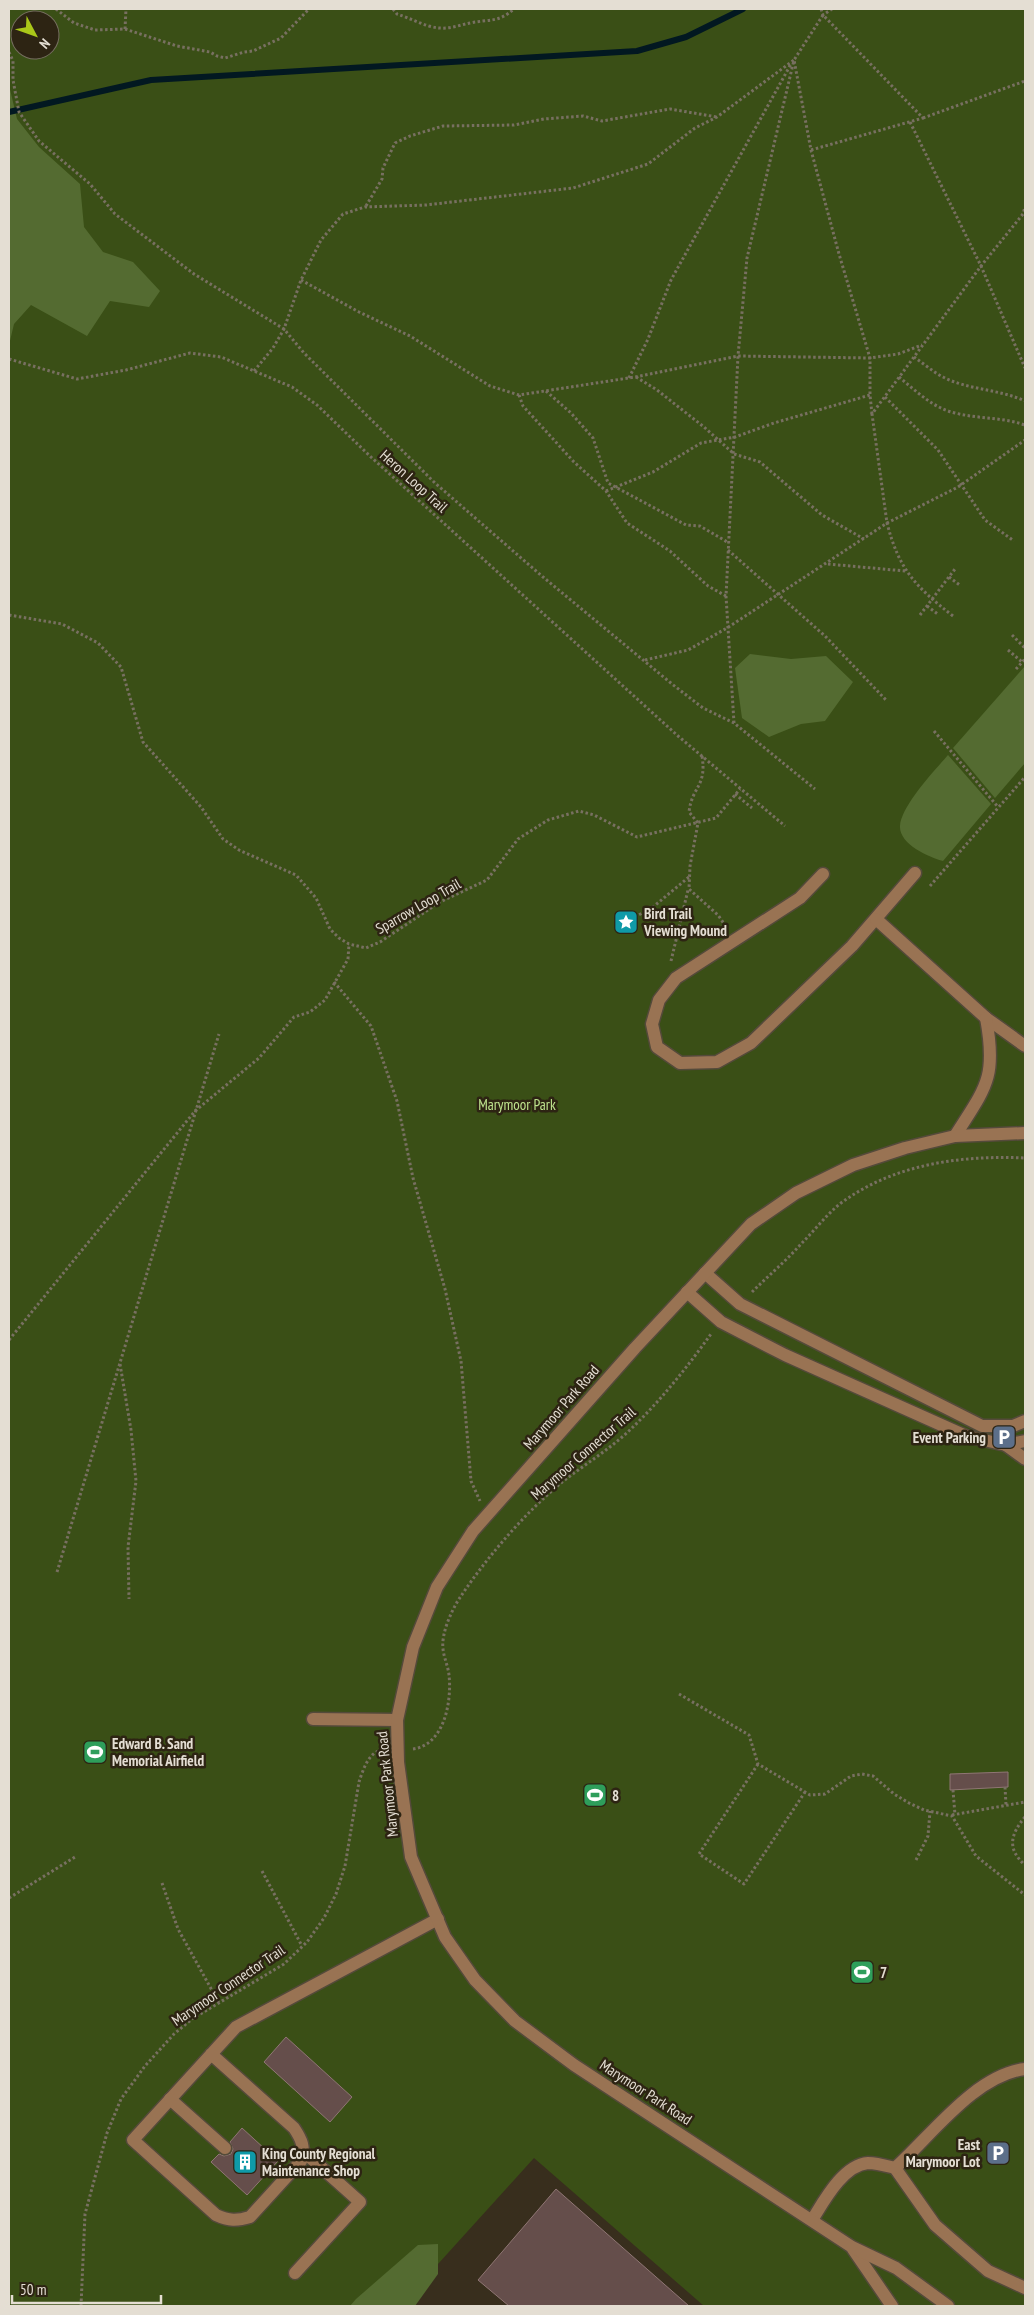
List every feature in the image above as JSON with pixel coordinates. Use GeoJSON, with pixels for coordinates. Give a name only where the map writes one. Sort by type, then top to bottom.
{"type":"FeatureCollection","features":[{"type":"Feature","properties":{"kind":"street"},"geometry":{"type":"LineString","coordinates":[[823,874],[800,898],[676,978],[660,1000],[652,1024],[657,1047],[680,1063],[717,1062],[751,1043],[818,979],[876,919],[915,873]]}},
{"type":"Feature","properties":{"kind":"street"},"geometry":{"type":"LineString","coordinates":[[876,919],[986,1018],[1025,1046]]}},
{"type":"Feature","properties":{"kind":"street"},"geometry":{"type":"LineString","coordinates":[[955,1136],[980,1098],[990,1073],[992,1047],[986,1018]]}},
{"type":"Feature","properties":{"kind":"street","name":"Marymoor Park Road"},"geometry":{"type":"LineString","coordinates":[[948,2306],[896,2268],[852,2247],[574,2065],[515,2021],[475,1980],[446,1937],[411,1856],[398,1762],[397,1720],[413,1647],[437,1587],[473,1531],[687,1292],[751,1224],[796,1193],[853,1165],[905,1148],[955,1136],[1025,1133]]}},
{"type":"Feature","properties":{"kind":"street"},"geometry":{"type":"LineString","coordinates":[[705,1273],[740,1304],[982,1426],[1025,1459]]}},
{"type":"Feature","properties":{"kind":"street"},"geometry":{"type":"LineString","coordinates":[[687,1292],[721,1322],[786,1355],[966,1436],[1006,1445],[1025,1441]]}},
{"type":"Feature","properties":{"kind":"street"},"geometry":{"type":"LineString","coordinates":[[982,1426],[1013,1426],[1025,1421]]}},
{"type":"Feature","properties":{"kind":"street"},"geometry":{"type":"LineString","coordinates":[[313,1719],[397,1720]]}},
{"type":"Feature","properties":{"kind":"street"},"geometry":{"type":"LineString","coordinates":[[211,2054],[294,2128],[302,2140],[304,2152],[301,2161],[250,2217],[239,2221],[226,2220],[216,2215],[133,2140],[211,2054],[236,2027],[438,1919]]}},
{"type":"Feature","properties":{"kind":"street"},"geometry":{"type":"LineString","coordinates":[[896,2168],[949,2114],[983,2087],[1003,2076],[1025,2069]]}},
{"type":"Feature","properties":{"kind":"street"},"geometry":{"type":"LineString","coordinates":[[170,2099],[225,2148]]}},
{"type":"Feature","properties":{"kind":"street"},"geometry":{"type":"LineString","coordinates":[[295,2273],[360,2202],[304,2152]]}},
{"type":"Feature","properties":{"kind":"street"},"geometry":{"type":"LineString","coordinates":[[812,2220],[833,2187],[849,2172],[867,2163],[896,2168],[935,2225],[988,2271],[1025,2288]]}},
{"type":"Feature","properties":{"kind":"street","name":"Marymoor Park Road"},"geometry":{"type":"LineString","coordinates":[[852,2247],[892,2306]]}},
{"type":"Feature","properties":{"kind":"path"},"geometry":{"type":"LineString","coordinates":[[56,9],[74,23],[95,30],[125,29],[177,46],[210,52],[225,58],[253,51],[281,38],[310,9]]}},
{"type":"Feature","properties":{"kind":"path"},"geometry":{"type":"LineString","coordinates":[[125,29],[126,9]]}},
{"type":"Feature","properties":{"kind":"path"},"geometry":{"type":"LineString","coordinates":[[393,9],[397,14],[438,28],[451,28],[471,22],[492,22],[507,15],[514,9]]}},
{"type":"Feature","properties":{"kind":"path"},"geometry":{"type":"LineString","coordinates":[[821,9],[823,15],[923,118]]}},
{"type":"Feature","properties":{"kind":"path"},"geometry":{"type":"LineString","coordinates":[[629,378],[648,339],[671,280],[794,60],[823,15],[832,9]]}},
{"type":"Feature","properties":{"kind":"path"},"geometry":{"type":"LineString","coordinates":[[9,52],[13,61],[13,80],[19,112],[38,141],[90,184],[115,214],[194,274],[284,330],[304,353],[435,483],[543,577],[703,708],[734,723],[815,789]]}},
{"type":"Feature","properties":{"kind":"path"},"geometry":{"type":"LineString","coordinates":[[254,371],[273,348],[284,330],[301,280],[321,240],[344,214],[365,207],[426,205],[573,188],[648,164],[695,128],[717,117],[794,60]]}},
{"type":"Feature","properties":{"kind":"path"},"geometry":{"type":"LineString","coordinates":[[794,60],[811,150],[838,254],[870,358],[872,414],[891,540],[905,571],[932,600],[953,616]]}},
{"type":"Feature","properties":{"kind":"path"},"geometry":{"type":"LineString","coordinates":[[734,723],[726,596],[738,356],[747,258],[794,60]]}},
{"type":"Feature","properties":{"kind":"path"},"geometry":{"type":"LineString","coordinates":[[811,150],[923,118],[1025,81]]}},
{"type":"Feature","properties":{"kind":"path"},"geometry":{"type":"LineString","coordinates":[[365,207],[382,179],[383,168],[395,143],[432,128],[485,124],[514,125],[574,116],[583,116],[602,121],[670,109],[717,117]]}},
{"type":"Feature","properties":{"kind":"path"},"geometry":{"type":"LineString","coordinates":[[910,122],[981,266],[1025,368]]}},
{"type":"Feature","properties":{"kind":"path"},"geometry":{"type":"LineString","coordinates":[[872,414],[981,266],[1023,214],[1025,207]]}},
{"type":"Feature","properties":{"kind":"path"},"geometry":{"type":"LineString","coordinates":[[301,280],[359,312],[410,336],[490,386],[519,395],[635,377],[738,356],[870,358],[898,354],[922,346]]}},
{"type":"Feature","properties":{"kind":"path","name":"Heron Loop Trail"},"geometry":{"type":"LineString","coordinates":[[9,359],[77,379],[126,370],[190,353],[221,358],[292,388],[317,405],[379,465],[678,736],[785,826]]}},
{"type":"Feature","properties":{"kind":"path"},"geometry":{"type":"LineString","coordinates":[[914,357],[942,377],[960,384],[1010,394],[1025,401]]}},
{"type":"Feature","properties":{"kind":"path"},"geometry":{"type":"LineString","coordinates":[[635,377],[657,390],[720,440],[734,454],[760,462],[822,515],[864,539]]}},
{"type":"Feature","properties":{"kind":"path"},"geometry":{"type":"LineString","coordinates":[[899,377],[926,400],[954,413],[1008,419],[1025,425]]}},
{"type":"Feature","properties":{"kind":"path"},"geometry":{"type":"LineString","coordinates":[[546,391],[571,413],[593,438],[608,483],[686,525],[700,526],[728,543]]}},
{"type":"Feature","properties":{"kind":"path"},"geometry":{"type":"LineString","coordinates":[[519,395],[523,406],[574,462],[606,491],[627,523],[670,551],[708,586],[726,596]]}},
{"type":"Feature","properties":{"kind":"path"},"geometry":{"type":"LineString","coordinates":[[606,491],[653,472],[701,443],[735,437],[774,423],[870,395]]}},
{"type":"Feature","properties":{"kind":"path"},"geometry":{"type":"LineString","coordinates":[[884,397],[938,450],[984,520],[1014,541]]}},
{"type":"Feature","properties":{"kind":"path"},"geometry":{"type":"LineString","coordinates":[[644,660],[688,650],[727,628],[828,564],[887,523],[960,485],[1025,440]]}},
{"type":"Feature","properties":{"kind":"path"},"geometry":{"type":"LineString","coordinates":[[728,550],[825,636],[886,700]]}},
{"type":"Feature","properties":{"kind":"path"},"geometry":{"type":"LineString","coordinates":[[828,564],[905,571]]}},
{"type":"Feature","properties":{"kind":"path"},"geometry":{"type":"LineString","coordinates":[[920,615],[955,569]]}},
{"type":"Feature","properties":{"kind":"path"},"geometry":{"type":"LineString","coordinates":[[949,577],[961,586]]}},
{"type":"Feature","properties":{"kind":"path"},"geometry":{"type":"LineString","coordinates":[[927,606],[939,615]]}},
{"type":"Feature","properties":{"kind":"path"},"geometry":{"type":"LineString","coordinates":[[9,615],[62,624],[98,643],[121,667],[143,742],[201,807],[223,839],[239,850],[296,875],[316,898],[330,929],[349,944],[348,959],[325,1000],[310,1012],[294,1017],[259,1058],[195,1111],[9,1340]]}},
{"type":"Feature","properties":{"kind":"path"},"geometry":{"type":"LineString","coordinates":[[1012,635],[1025,648]]}},
{"type":"Feature","properties":{"kind":"path"},"geometry":{"type":"LineString","coordinates":[[1008,650],[1024,661],[1016,669]]}},
{"type":"Feature","properties":{"kind":"path"},"geometry":{"type":"LineString","coordinates":[[934,731],[998,808]]}},
{"type":"Feature","properties":{"kind":"path"},"geometry":{"type":"LineString","coordinates":[[669,968],[688,889],[698,823],[689,812],[691,798],[703,778],[702,755]]}},
{"type":"Feature","properties":{"kind":"path"},"geometry":{"type":"LineString","coordinates":[[930,886],[1025,777]]}},
{"type":"Feature","properties":{"kind":"path","name":"Sparrow Loop Trail"},"geometry":{"type":"LineString","coordinates":[[349,944],[366,948],[380,942],[440,902],[487,880],[518,839],[548,820],[580,811],[594,815],[637,837],[716,818],[740,788]]}},
{"type":"Feature","properties":{"kind":"path"},"geometry":{"type":"LineString","coordinates":[[736,794],[752,808]]}},
{"type":"Feature","properties":{"kind":"path"},"geometry":{"type":"LineString","coordinates":[[626,922],[653,907],[689,876]]}},
{"type":"Feature","properties":{"kind":"path"},"geometry":{"type":"LineString","coordinates":[[688,889],[718,915],[726,926],[732,941]]}},
{"type":"Feature","properties":{"kind":"path"},"geometry":{"type":"LineString","coordinates":[[334,982],[371,1026],[397,1101],[413,1178],[445,1289],[461,1362],[471,1481],[486,1516]]}},
{"type":"Feature","properties":{"kind":"path"},"geometry":{"type":"LineString","coordinates":[[57,1572],[219,1034]]}},
{"type":"Feature","properties":{"kind":"path"},"geometry":{"type":"LineString","coordinates":[[748,1295],[800,1246],[840,1204],[877,1180],[909,1169],[950,1161],[993,1156],[1025,1158]]}},
{"type":"Feature","properties":{"kind":"path","name":"Marymoor Connector Trail"},"geometry":{"type":"LineString","coordinates":[[410,1749],[427,1745],[439,1731],[445,1717],[449,1675],[443,1648],[446,1632],[459,1598],[479,1570],[522,1521],[560,1484],[632,1428],[673,1384],[712,1331]]}},
{"type":"Feature","properties":{"kind":"path"},"geometry":{"type":"LineString","coordinates":[[120,1363],[131,1430],[136,1481],[128,1547],[129,1599]]}},
{"type":"Feature","properties":{"kind":"path"},"geometry":{"type":"LineString","coordinates":[[679,1694],[749,1735],[758,1764],[810,1795],[824,1794],[851,1776],[862,1774],[873,1776],[894,1794],[909,1803],[930,1811],[953,1815],[1025,1802]]}},
{"type":"Feature","properties":{"kind":"path","name":"Marymoor Connector Trail"},"geometry":{"type":"LineString","coordinates":[[81,2306],[85,2214],[106,2133],[121,2099],[145,2066],[174,2034],[192,2019],[284,1964],[302,1946],[324,1918],[336,1894],[345,1866],[359,1782],[363,1771],[376,1751],[388,1750]]}},
{"type":"Feature","properties":{"kind":"path"},"geometry":{"type":"LineString","coordinates":[[758,1764],[699,1854],[744,1884],[805,1792]]}},
{"type":"Feature","properties":{"kind":"path"},"geometry":{"type":"LineString","coordinates":[[1005,1787],[1006,1805]]}},
{"type":"Feature","properties":{"kind":"path"},"geometry":{"type":"LineString","coordinates":[[953,1790],[953,1815],[976,1856],[1025,1895]]}},
{"type":"Feature","properties":{"kind":"path"},"geometry":{"type":"LineString","coordinates":[[916,1860],[928,1836],[930,1811]]}},
{"type":"Feature","properties":{"kind":"path"},"geometry":{"type":"LineString","coordinates":[[1025,1817],[1015,1829],[1013,1846],[1015,1856],[1025,1865]]}},
{"type":"Feature","properties":{"kind":"path"},"geometry":{"type":"LineString","coordinates":[[9,1898],[75,1857]]}},
{"type":"Feature","properties":{"kind":"path"},"geometry":{"type":"LineString","coordinates":[[262,1871],[302,1946]]}},
{"type":"Feature","properties":{"kind":"path"},"geometry":{"type":"LineString","coordinates":[[162,1883],[178,1929],[219,2003]]}},
{"type":"Feature","properties":{"kind":"green space","name":"Marymoor Park"},"geometry":{"type":"Polygon","coordinates":[[[9,9],[1025,9],[1025,2306],[704,2306],[534,2158],[400,2306],[9,2306],[9,9]]]}},
{"type":"Feature","properties":{"kind":"green space"},"geometry":{"type":"Polygon","coordinates":[[[9,85],[17,119],[39,147],[80,184],[84,227],[103,252],[133,262],[160,291],[149,307],[110,301],[87,336],[31,305],[14,324],[9,345],[9,85]]]}},
{"type":"Feature","properties":{"kind":"green space"},"geometry":{"type":"Polygon","coordinates":[[[750,654],[791,659],[826,656],[853,682],[825,721],[801,724],[769,737],[742,718],[735,668],[750,654]]]}},
{"type":"Feature","properties":{"kind":"green space"},"geometry":{"type":"Polygon","coordinates":[[[1025,666],[1025,763],[995,798],[953,748],[1025,666]]]}},
{"type":"Feature","properties":{"kind":"green space"},"geometry":{"type":"Polygon","coordinates":[[[948,755],[991,804],[943,861],[923,853],[909,844],[901,833],[900,826],[912,799],[948,755]]]}},
{"type":"Feature","properties":{"kind":"green space"},"geometry":{"type":"Polygon","coordinates":[[[438,2244],[438,2274],[415,2306],[350,2306],[418,2245],[438,2244]]]}},
{"type":"Feature","properties":{"kind":"building"},"geometry":{"type":"Polygon","coordinates":[[[1008,1772],[1008,1787],[950,1790],[950,1774],[1008,1772]]]}},
{"type":"Feature","properties":{"kind":"building"},"geometry":{"type":"Polygon","coordinates":[[[286,2037],[352,2097],[330,2122],[264,2062],[286,2037]]]}},
{"type":"Feature","properties":{"kind":"building","name":"King County Regional Maintenance Shop"},"geometry":{"type":"Polygon","coordinates":[[[242,2128],[278,2161],[247,2195],[211,2162],[219,2154],[224,2156],[231,2154],[233,2149],[230,2142],[242,2128]]]}},
{"type":"Feature","properties":{"kind":"building"},"geometry":{"type":"Polygon","coordinates":[[[556,2189],[689,2306],[509,2306],[478,2280],[556,2189]]]}},
{"type":"Feature","properties":{"kind":"waterway"},"geometry":{"type":"LineString","coordinates":[[9,112],[151,80],[637,51],[686,37],[743,9]]}},
{"type":"Feature","properties":{"kind":"place","name":"Bird Trail Viewing Mound"},"geometry":{"type":"Point","coordinates":[626,922]}},
{"type":"Feature","properties":{"kind":"place","name":"Event Parking"},"geometry":{"type":"Point","coordinates":[1004,1437]}},
{"type":"Feature","properties":{"kind":"place","name":"Edward B. Sand Memorial Airfield"},"geometry":{"type":"Point","coordinates":[95,1752]}},
{"type":"Feature","properties":{"kind":"place","name":"8"},"geometry":{"type":"Point","coordinates":[595,1795]}},
{"type":"Feature","properties":{"kind":"place","name":"7"},"geometry":{"type":"Point","coordinates":[862,1972]}},
{"type":"Feature","properties":{"kind":"place","name":"East Marymoor Lot"},"geometry":{"type":"Point","coordinates":[998,2153]}},
{"type":"Feature","properties":{"kind":"place","name":"King County Regional Maintenance Shop"},"geometry":{"type":"Point","coordinates":[245,2162]}}]}
